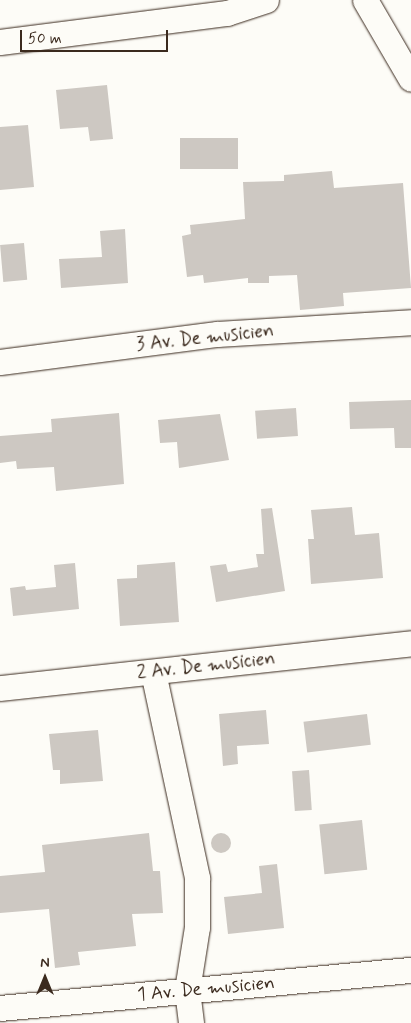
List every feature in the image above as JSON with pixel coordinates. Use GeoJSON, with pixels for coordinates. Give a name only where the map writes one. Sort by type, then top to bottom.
{"type":"FeatureCollection","features":[{"type":"Feature","properties":{"kind":"street"},"geometry":{"type":"LineString","coordinates":[[0,42],[227,13],[266,0]]}},
{"type":"Feature","properties":{"kind":"street"},"geometry":{"type":"LineString","coordinates":[[365,0],[411,79]]}},
{"type":"Feature","properties":{"kind":"street","name":"3 Av. De musicien"},"geometry":{"type":"LineString","coordinates":[[0,362],[217,334],[411,322]]}},
{"type":"Feature","properties":{"kind":"street","name":"2 Av. De musicien"},"geometry":{"type":"LineString","coordinates":[[0,688],[411,643]]}},
{"type":"Feature","properties":{"kind":"street"},"geometry":{"type":"LineString","coordinates":[[153,672],[198,878],[198,927],[187,990],[191,1023]]}},
{"type":"Feature","properties":{"kind":"street","name":"1 Av. De musicien"},"geometry":{"type":"LineString","coordinates":[[0,1008],[411,970]]}},
{"type":"Feature","properties":{"kind":"building"},"geometry":{"type":"Polygon","coordinates":[[[107,85],[113,139],[90,141],[88,127],[60,129],[56,90],[107,85]]]}},
{"type":"Feature","properties":{"kind":"building"},"geometry":{"type":"Polygon","coordinates":[[[28,125],[34,187],[0,190],[0,127],[28,125]]]}},
{"type":"Feature","properties":{"kind":"building"},"geometry":{"type":"Polygon","coordinates":[[[180,138],[238,138],[238,169],[180,169],[180,138]]]}},
{"type":"Feature","properties":{"kind":"building"},"geometry":{"type":"Polygon","coordinates":[[[332,171],[334,188],[403,183],[411,288],[343,293],[344,306],[300,310],[297,275],[269,276],[269,283],[248,283],[248,278],[204,283],[203,275],[187,277],[182,236],[191,234],[190,225],[245,219],[243,182],[284,181],[284,175],[332,171]]]}},
{"type":"Feature","properties":{"kind":"building"},"geometry":{"type":"Polygon","coordinates":[[[125,229],[128,283],[61,288],[59,259],[102,257],[100,231],[125,229]]]}},
{"type":"Feature","properties":{"kind":"building"},"geometry":{"type":"Polygon","coordinates":[[[24,243],[27,280],[3,282],[0,245],[24,243]]]}},
{"type":"Feature","properties":{"kind":"building"},"geometry":{"type":"Polygon","coordinates":[[[411,400],[411,448],[395,448],[394,428],[350,429],[349,402],[411,400]]]}},
{"type":"Feature","properties":{"kind":"building"},"geometry":{"type":"Polygon","coordinates":[[[296,408],[298,436],[257,439],[255,411],[296,408]]]}},
{"type":"Feature","properties":{"kind":"building"},"geometry":{"type":"Polygon","coordinates":[[[119,413],[124,484],[56,491],[54,467],[17,469],[16,461],[0,463],[0,436],[52,432],[51,419],[119,413]]]}},
{"type":"Feature","properties":{"kind":"building"},"geometry":{"type":"Polygon","coordinates":[[[220,414],[229,460],[179,468],[177,442],[160,443],[158,420],[220,414]]]}},
{"type":"Feature","properties":{"kind":"building"},"geometry":{"type":"Polygon","coordinates":[[[352,507],[355,535],[379,533],[383,578],[311,584],[308,539],[314,539],[311,510],[352,507]]]}},
{"type":"Feature","properties":{"kind":"building"},"geometry":{"type":"Polygon","coordinates":[[[272,508],[285,591],[216,602],[210,566],[226,564],[228,572],[258,567],[256,554],[264,554],[261,509],[272,508]]]}},
{"type":"Feature","properties":{"kind":"building"},"geometry":{"type":"Polygon","coordinates":[[[175,562],[179,622],[120,626],[117,579],[137,578],[137,565],[175,562]]]}},
{"type":"Feature","properties":{"kind":"building"},"geometry":{"type":"Polygon","coordinates":[[[75,563],[79,609],[13,616],[10,588],[25,586],[26,590],[56,587],[54,565],[75,563]]]}},
{"type":"Feature","properties":{"kind":"building"},"geometry":{"type":"Polygon","coordinates":[[[266,710],[269,744],[237,746],[238,764],[223,766],[219,714],[266,710]]]}},
{"type":"Feature","properties":{"kind":"building"},"geometry":{"type":"Polygon","coordinates":[[[367,714],[371,745],[307,753],[303,722],[367,714]]]}},
{"type":"Feature","properties":{"kind":"building"},"geometry":{"type":"Polygon","coordinates":[[[98,730],[103,781],[60,784],[60,770],[53,770],[49,734],[98,730]]]}},
{"type":"Feature","properties":{"kind":"building"},"geometry":{"type":"Polygon","coordinates":[[[309,770],[312,810],[295,811],[292,771],[309,770]]]}},
{"type":"Feature","properties":{"kind":"building"},"geometry":{"type":"Polygon","coordinates":[[[362,820],[367,870],[324,874],[319,824],[362,820]]]}},
{"type":"Feature","properties":{"kind":"building"},"geometry":{"type":"Polygon","coordinates":[[[149,833],[153,871],[160,871],[163,913],[132,914],[136,946],[78,952],[80,965],[55,968],[49,909],[0,913],[0,876],[45,872],[42,845],[149,833]]]}},
{"type":"Feature","properties":{"kind":"building"},"geometry":{"type":"Polygon","coordinates":[[[217,833],[225,833],[231,839],[231,847],[225,853],[217,853],[211,847],[211,839],[217,833]]]}},
{"type":"Feature","properties":{"kind":"building"},"geometry":{"type":"Polygon","coordinates":[[[277,864],[284,928],[228,934],[224,897],[262,893],[259,866],[277,864]]]}}]}
